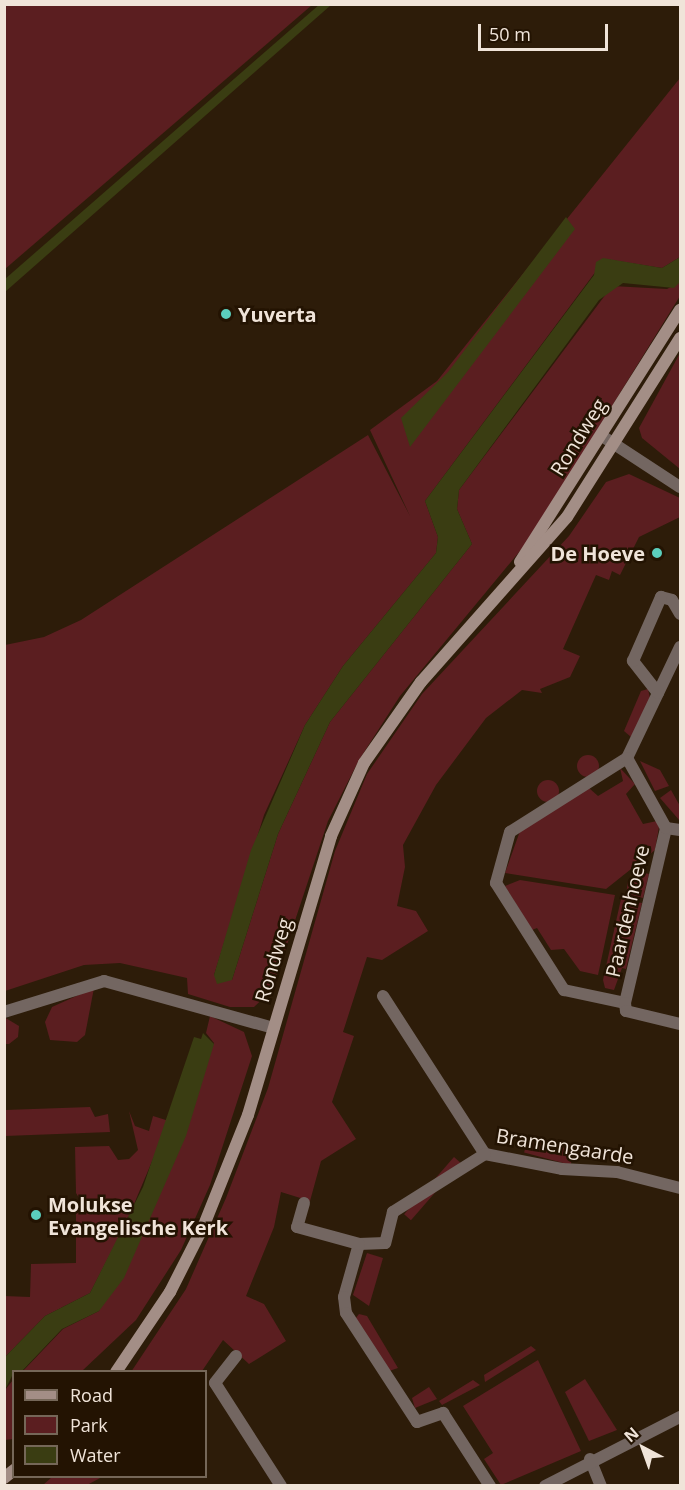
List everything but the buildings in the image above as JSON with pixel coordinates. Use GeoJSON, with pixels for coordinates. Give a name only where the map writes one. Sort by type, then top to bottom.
{"type":"FeatureCollection","features":[{"type":"Feature","properties":{"kind":"main road","name":"Rondweg"},"geometry":{"type":"LineString","coordinates":[[507,584],[681,310]]}},
{"type":"Feature","properties":{"kind":"main road","name":"Rondweg"},"geometry":{"type":"LineString","coordinates":[[117,1370],[187,1262],[248,1115],[328,846],[356,777],[406,701],[556,530],[617,445],[681,338]]}},
{"type":"Feature","properties":{"kind":"street"},"geometry":{"type":"LineString","coordinates":[[602,436],[681,487]]}},
{"type":"Feature","properties":{"kind":"street"},"geometry":{"type":"LineString","coordinates":[[658,693],[633,661],[661,597],[672,600],[681,614]]}},
{"type":"Feature","properties":{"kind":"street"},"geometry":{"type":"LineString","coordinates":[[627,758],[681,647]]}},
{"type":"Feature","properties":{"kind":"street","name":"Paardenhoeve"},"geometry":{"type":"LineString","coordinates":[[625,1003],[564,990],[496,883],[510,832],[627,758],[666,828],[625,1003],[626,1011],[681,1024]]}},
{"type":"Feature","properties":{"kind":"street","name":"Paardenhoeve"},"geometry":{"type":"LineString","coordinates":[[666,828],[681,830]]}},
{"type":"Feature","properties":{"kind":"street"},"geometry":{"type":"LineString","coordinates":[[4,1012],[104,981],[274,1028]]}},
{"type":"Feature","properties":{"kind":"street","name":"Bramengaarde"},"geometry":{"type":"LineString","coordinates":[[382,996],[485,1154],[562,1169],[617,1172],[681,1188]]}},
{"type":"Feature","properties":{"kind":"street"},"geometry":{"type":"LineString","coordinates":[[304,1203],[297,1227],[359,1244],[385,1243],[393,1212],[485,1154]]}},
{"type":"Feature","properties":{"kind":"street"},"geometry":{"type":"LineString","coordinates":[[359,1244],[344,1297],[346,1313],[417,1422],[443,1413],[490,1485]]}},
{"type":"Feature","properties":{"kind":"street"},"geometry":{"type":"LineString","coordinates":[[236,1356],[215,1383],[278,1484]]}},
{"type":"Feature","properties":{"kind":"street"},"geometry":{"type":"LineString","coordinates":[[545,1485],[590,1459],[681,1418]]}},
{"type":"Feature","properties":{"kind":"street"},"geometry":{"type":"LineString","coordinates":[[590,1459],[601,1485]]}},
{"type":"Feature","properties":{"kind":"green space"},"geometry":{"type":"Polygon","coordinates":[[[5,4],[312,4],[312,5],[5,269],[5,4]]]}},
{"type":"Feature","properties":{"kind":"green space"},"geometry":{"type":"Polygon","coordinates":[[[680,78],[680,257],[662,268],[605,259],[425,501],[438,537],[436,553],[343,666],[305,725],[264,815],[214,975],[232,980],[278,834],[330,722],[472,544],[457,509],[459,490],[612,286],[667,289],[680,282],[680,296],[529,540],[400,696],[359,760],[328,821],[272,990],[254,1007],[230,1007],[188,994],[187,978],[120,963],[84,965],[5,991],[5,645],[44,637],[81,620],[368,435],[410,516],[370,430],[437,381],[680,78]]]}},
{"type":"Feature","properties":{"kind":"green space"},"geometry":{"type":"Polygon","coordinates":[[[680,353],[680,469],[642,438],[639,428],[680,353]]]}},
{"type":"Feature","properties":{"kind":"green space"},"geometry":{"type":"Polygon","coordinates":[[[629,474],[680,498],[680,517],[639,537],[620,575],[612,571],[609,580],[596,575],[563,649],[580,656],[570,677],[540,689],[542,693],[522,690],[486,718],[436,785],[403,845],[405,867],[397,906],[416,911],[428,931],[382,960],[367,957],[343,1032],[354,1036],[332,1102],[356,1139],[321,1161],[310,1201],[281,1192],[274,1227],[246,1296],[264,1304],[286,1341],[249,1364],[223,1340],[203,1370],[132,1370],[186,1289],[226,1198],[268,1088],[335,851],[367,774],[422,694],[569,536],[606,482],[629,474]]]}},
{"type":"Feature","properties":{"kind":"green space"},"geometry":{"type":"Polygon","coordinates":[[[648,689],[650,698],[631,737],[624,731],[641,691],[648,689]]]}},
{"type":"Feature","properties":{"kind":"green space"},"geometry":{"type":"Polygon","coordinates":[[[588,755],[596,758],[599,766],[596,774],[588,777],[580,774],[577,766],[580,758],[588,755]]]}},
{"type":"Feature","properties":{"kind":"green space"},"geometry":{"type":"Polygon","coordinates":[[[640,761],[660,770],[669,786],[655,791],[640,761]]]}},
{"type":"Feature","properties":{"kind":"green space"},"geometry":{"type":"Polygon","coordinates":[[[620,768],[635,784],[626,794],[643,824],[657,821],[659,827],[655,850],[606,889],[505,873],[520,831],[589,788],[598,796],[623,781],[620,768]]]}},
{"type":"Feature","properties":{"kind":"green space"},"geometry":{"type":"Polygon","coordinates":[[[548,780],[556,783],[559,791],[556,799],[548,802],[540,799],[537,791],[540,783],[548,780]]]}},
{"type":"Feature","properties":{"kind":"green space"},"geometry":{"type":"Polygon","coordinates":[[[671,790],[680,806],[680,821],[660,798],[671,790]]]}},
{"type":"Feature","properties":{"kind":"green space"},"geometry":{"type":"Polygon","coordinates":[[[641,872],[649,874],[643,898],[626,894],[628,881],[641,872]]]}},
{"type":"Feature","properties":{"kind":"green space"},"geometry":{"type":"Polygon","coordinates":[[[520,880],[615,895],[598,975],[580,971],[564,949],[551,950],[537,928],[532,930],[505,886],[520,880]]]}},
{"type":"Feature","properties":{"kind":"green space"},"geometry":{"type":"Polygon","coordinates":[[[621,899],[642,903],[626,969],[622,968],[614,990],[605,988],[603,980],[621,899]]]}},
{"type":"Feature","properties":{"kind":"green space"},"geometry":{"type":"Polygon","coordinates":[[[94,988],[85,1035],[77,1042],[50,1040],[45,1022],[52,1007],[94,988]]]}},
{"type":"Feature","properties":{"kind":"green space"},"geometry":{"type":"Polygon","coordinates":[[[210,1016],[244,1032],[252,1056],[210,1185],[181,1250],[136,1320],[83,1370],[24,1370],[63,1329],[99,1311],[214,1043],[206,1033],[210,1016]]]}},
{"type":"Feature","properties":{"kind":"green space"},"geometry":{"type":"Polygon","coordinates":[[[4,1017],[19,1026],[18,1037],[9,1044],[5,1044],[4,1017]]]}},
{"type":"Feature","properties":{"kind":"green space"},"geometry":{"type":"Polygon","coordinates":[[[90,1107],[95,1117],[108,1114],[110,1132],[5,1136],[5,1110],[90,1107]]]}},
{"type":"Feature","properties":{"kind":"green space"},"geometry":{"type":"Polygon","coordinates":[[[129,1111],[135,1126],[149,1131],[153,1116],[169,1121],[126,1223],[90,1293],[45,1316],[5,1357],[4,1296],[30,1297],[31,1264],[76,1263],[76,1213],[82,1203],[76,1193],[75,1147],[109,1146],[118,1160],[129,1159],[138,1150],[129,1111]]]}},
{"type":"Feature","properties":{"kind":"green space"},"geometry":{"type":"Polygon","coordinates":[[[528,1138],[574,1150],[570,1165],[524,1152],[528,1138]]]}},
{"type":"Feature","properties":{"kind":"green space"},"geometry":{"type":"Polygon","coordinates":[[[454,1157],[461,1163],[411,1220],[404,1214],[454,1157]]]}},
{"type":"Feature","properties":{"kind":"green space"},"geometry":{"type":"Polygon","coordinates":[[[367,1253],[383,1258],[369,1306],[353,1295],[367,1253]]]}},
{"type":"Feature","properties":{"kind":"green space"},"geometry":{"type":"Polygon","coordinates":[[[359,1314],[367,1316],[398,1368],[389,1371],[355,1319],[359,1314]]]}},
{"type":"Feature","properties":{"kind":"green space"},"geometry":{"type":"Polygon","coordinates":[[[531,1346],[536,1350],[485,1382],[484,1375],[531,1346]]]}},
{"type":"Feature","properties":{"kind":"green space"},"geometry":{"type":"Polygon","coordinates":[[[538,1360],[581,1451],[501,1485],[484,1459],[493,1453],[463,1406],[538,1360]]]}},
{"type":"Feature","properties":{"kind":"green space"},"geometry":{"type":"Polygon","coordinates":[[[585,1379],[617,1430],[589,1441],[565,1392],[585,1379]]]}},
{"type":"Feature","properties":{"kind":"green space"},"geometry":{"type":"Polygon","coordinates":[[[473,1380],[480,1385],[442,1405],[439,1401],[473,1380]]]}},
{"type":"Feature","properties":{"kind":"green space"},"geometry":{"type":"Polygon","coordinates":[[[12,1381],[12,1439],[5,1440],[5,1390],[12,1381]]]}},
{"type":"Feature","properties":{"kind":"green space"},"geometry":{"type":"Polygon","coordinates":[[[429,1387],[437,1399],[415,1408],[412,1398],[429,1387]]]}},
{"type":"Feature","properties":{"kind":"green space"},"geometry":{"type":"Polygon","coordinates":[[[51,1478],[100,1478],[87,1485],[43,1485],[51,1478]]]}},
{"type":"Feature","properties":{"kind":"water"},"geometry":{"type":"Polygon","coordinates":[[[320,4],[331,5],[5,292],[5,279],[320,4]]]}},
{"type":"Feature","properties":{"kind":"water"},"geometry":{"type":"Polygon","coordinates":[[[566,217],[575,229],[410,447],[401,418],[448,372],[566,217]]]}},
{"type":"Feature","properties":{"kind":"water"},"geometry":{"type":"Polygon","coordinates":[[[680,257],[680,282],[674,288],[623,283],[599,300],[459,490],[457,509],[472,544],[330,722],[278,834],[232,980],[217,984],[214,975],[251,850],[305,725],[343,666],[436,553],[438,537],[425,501],[594,275],[596,262],[603,258],[662,268],[680,257]]]}},
{"type":"Feature","properties":{"kind":"water"},"geometry":{"type":"Polygon","coordinates":[[[203,1033],[214,1044],[186,1136],[124,1278],[99,1311],[62,1329],[23,1370],[12,1370],[12,1376],[5,1390],[5,1357],[45,1316],[90,1293],[143,1187],[194,1037],[201,1039],[203,1033]]]}},
{"type":"Feature","properties":{"kind":"place","name":"Yuverta"},"geometry":{"type":"Point","coordinates":[226,314]}},
{"type":"Feature","properties":{"kind":"place","name":"De Hoeve"},"geometry":{"type":"Point","coordinates":[657,553]}},
{"type":"Feature","properties":{"kind":"place","name":"Molukse Evangelische Kerk"},"geometry":{"type":"Point","coordinates":[36,1215]}}]}
